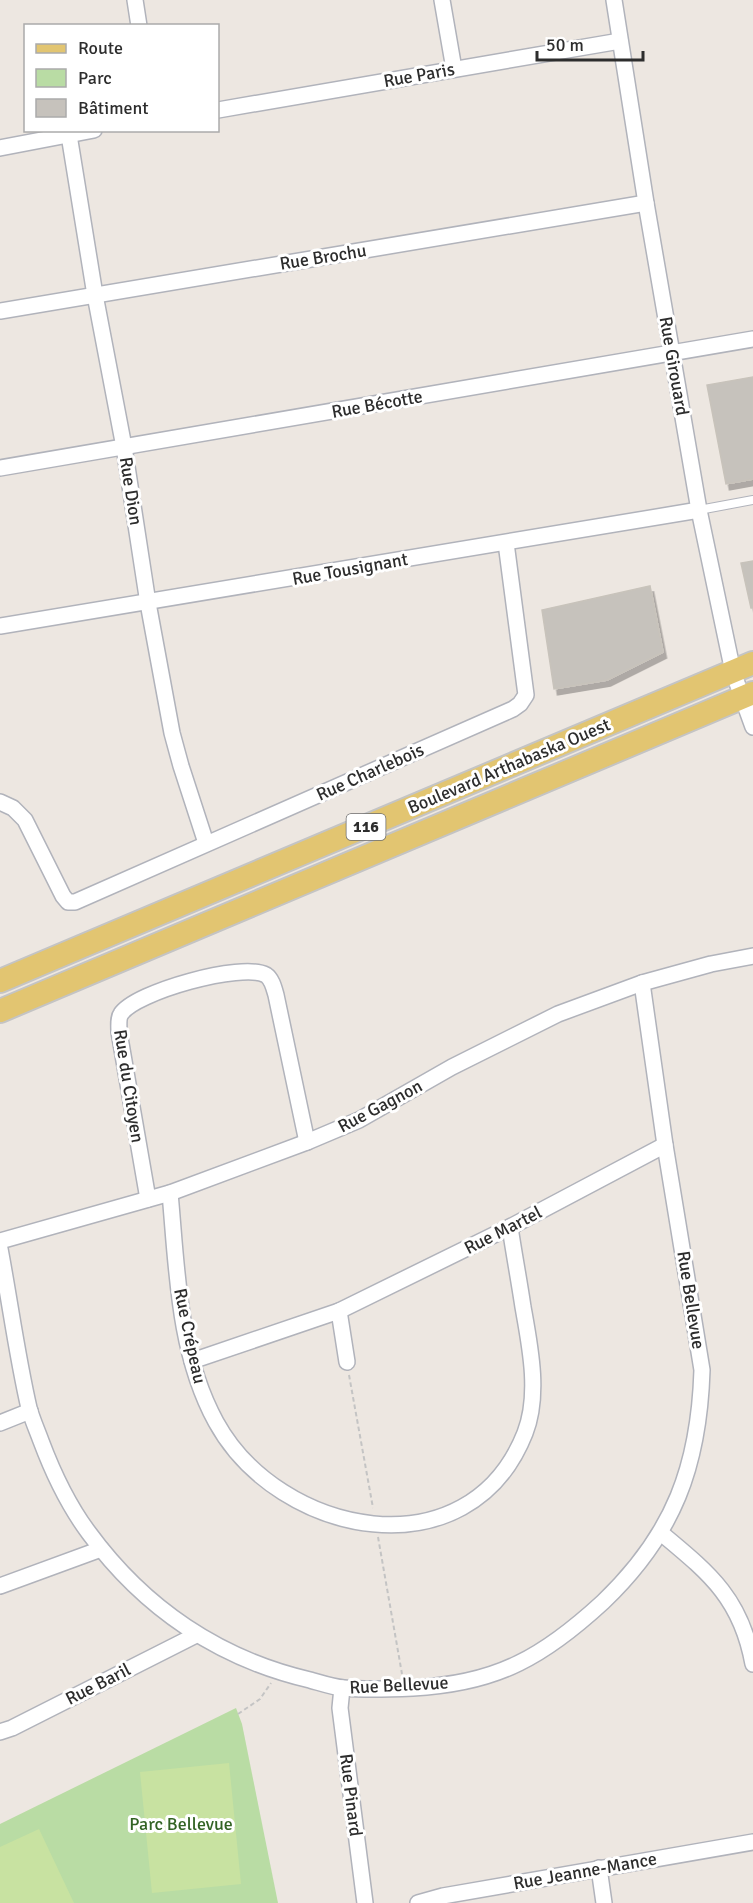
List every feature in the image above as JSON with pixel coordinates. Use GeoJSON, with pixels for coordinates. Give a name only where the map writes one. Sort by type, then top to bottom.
{"type":"FeatureCollection","features":[{"type":"Feature","properties":{"kind":"main road","name":"Boulevard Arthabaska Ouest"},"geometry":{"type":"LineString","coordinates":[[0,981],[743,668]]}},
{"type":"Feature","properties":{"kind":"main road","name":"Boulevard Arthabaska Ouest"},"geometry":{"type":"LineString","coordinates":[[0,1011],[747,695]]}},
{"type":"Feature","properties":{"kind":"street"},"geometry":{"type":"LineString","coordinates":[[135,0],[139,24]]}},
{"type":"Feature","properties":{"kind":"street"},"geometry":{"type":"LineString","coordinates":[[442,0],[454,69]]}},
{"type":"Feature","properties":{"kind":"street","name":"Rue Girouard"},"geometry":{"type":"LineString","coordinates":[[614,0],[646,203],[699,510],[743,668],[753,727]]}},
{"type":"Feature","properties":{"kind":"street","name":"Rue Paris"},"geometry":{"type":"LineString","coordinates":[[219,110],[620,41]]}},
{"type":"Feature","properties":{"kind":"street"},"geometry":{"type":"LineString","coordinates":[[0,148],[84,132]]}},
{"type":"Feature","properties":{"kind":"street","name":"Rue Dion"},"geometry":{"type":"LineString","coordinates":[[69,135],[172,733],[206,843]]}},
{"type":"Feature","properties":{"kind":"street","name":"Rue Brochu"},"geometry":{"type":"LineString","coordinates":[[0,311],[646,203]]}},
{"type":"Feature","properties":{"kind":"street","name":"Rue Bécotte"},"geometry":{"type":"LineString","coordinates":[[0,468],[753,339]]}},
{"type":"Feature","properties":{"kind":"street","name":"Rue Tousignant"},"geometry":{"type":"LineString","coordinates":[[0,626],[699,510]]}},
{"type":"Feature","properties":{"kind":"street","name":"Rue Charlebois"},"geometry":{"type":"LineString","coordinates":[[0,802],[13,808],[25,820],[63,896],[68,902],[75,902],[520,704],[526,695],[526,686],[506,543]]}},
{"type":"Feature","properties":{"kind":"street","name":"Rue Gagnon"},"geometry":{"type":"LineString","coordinates":[[0,1240],[170,1192],[307,1142],[359,1120],[452,1067],[558,1014],[642,983],[711,964],[753,956]]}},
{"type":"Feature","properties":{"kind":"street","name":"Rue du Citoyen"},"geometry":{"type":"LineString","coordinates":[[147,1199],[118,1032],[119,1015],[130,1004],[188,981],[243,971],[268,976],[273,983],[276,995],[307,1142]]}},
{"type":"Feature","properties":{"kind":"street","name":"Rue Bellevue"},"geometry":{"type":"LineString","coordinates":[[0,1249],[30,1411],[52,1468],[65,1495],[87,1530],[101,1549],[139,1590],[196,1635],[238,1657],[277,1673],[342,1688],[435,1687],[477,1678],[518,1664],[553,1643],[585,1619],[614,1591],[661,1533],[687,1475],[696,1437],[702,1370],[665,1145],[642,983]]}},
{"type":"Feature","properties":{"kind":"street","name":"Rue Martel"},"geometry":{"type":"LineString","coordinates":[[192,1361],[339,1311],[510,1227],[665,1145]]}},
{"type":"Feature","properties":{"kind":"street","name":"Rue Crépeau"},"geometry":{"type":"LineString","coordinates":[[170,1192],[179,1292],[192,1361],[200,1387],[217,1423],[241,1457],[274,1486],[310,1508],[358,1522],[387,1526],[423,1523],[452,1514],[476,1498],[493,1484],[510,1463],[526,1432],[532,1400],[532,1362],[510,1227]]}},
{"type":"Feature","properties":{"kind":"street"},"geometry":{"type":"LineString","coordinates":[[339,1311],[347,1362]]}},
{"type":"Feature","properties":{"kind":"street"},"geometry":{"type":"LineString","coordinates":[[0,1423],[30,1411]]}},
{"type":"Feature","properties":{"kind":"street"},"geometry":{"type":"LineString","coordinates":[[661,1533],[701,1566],[723,1590],[736,1610],[753,1664]]}},
{"type":"Feature","properties":{"kind":"street"},"geometry":{"type":"LineString","coordinates":[[0,1586],[101,1549]]}},
{"type":"Feature","properties":{"kind":"street","name":"Rue Baril"},"geometry":{"type":"LineString","coordinates":[[0,1732],[196,1635]]}},
{"type":"Feature","properties":{"kind":"street","name":"Rue Pinard"},"geometry":{"type":"LineString","coordinates":[[342,1688],[340,1708],[365,1903]]}},
{"type":"Feature","properties":{"kind":"street","name":"Rue Jeanne-Mance"},"geometry":{"type":"LineString","coordinates":[[418,1903],[442,1896],[753,1842]]}},
{"type":"Feature","properties":{"kind":"street"},"geometry":{"type":"LineString","coordinates":[[599,1868],[604,1903]]}},
{"type":"Feature","properties":{"kind":"lane"},"geometry":{"type":"LineString","coordinates":[[699,510],[753,500]]}},
{"type":"Feature","properties":{"kind":"path"},"geometry":{"type":"LineString","coordinates":[[238,1714],[260,1699],[277,1673]]}},
{"type":"Feature","properties":{"kind":"green space","name":"Parc Bellevue"},"geometry":{"type":"Polygon","coordinates":[[[236,1708],[242,1724],[278,1903],[0,1903],[0,1824],[236,1708]]]}},
{"type":"Feature","properties":{"kind":"green space"},"geometry":{"type":"Polygon","coordinates":[[[229,1763],[241,1884],[152,1893],[140,1772],[229,1763]]]}},
{"type":"Feature","properties":{"kind":"green space"},"geometry":{"type":"Polygon","coordinates":[[[39,1829],[74,1903],[0,1903],[0,1847],[39,1829]]]}},
{"type":"Feature","properties":{"kind":"building"},"geometry":{"type":"Polygon","coordinates":[[[753,377],[753,479],[726,484],[707,385],[753,377]]]}},
{"type":"Feature","properties":{"kind":"building"},"geometry":{"type":"Polygon","coordinates":[[[753,561],[753,608],[751,608],[741,563],[753,561]]]}},
{"type":"Feature","properties":{"kind":"building"},"geometry":{"type":"Polygon","coordinates":[[[650,586],[663,652],[607,680],[554,689],[542,610],[650,586]]]}}]}
